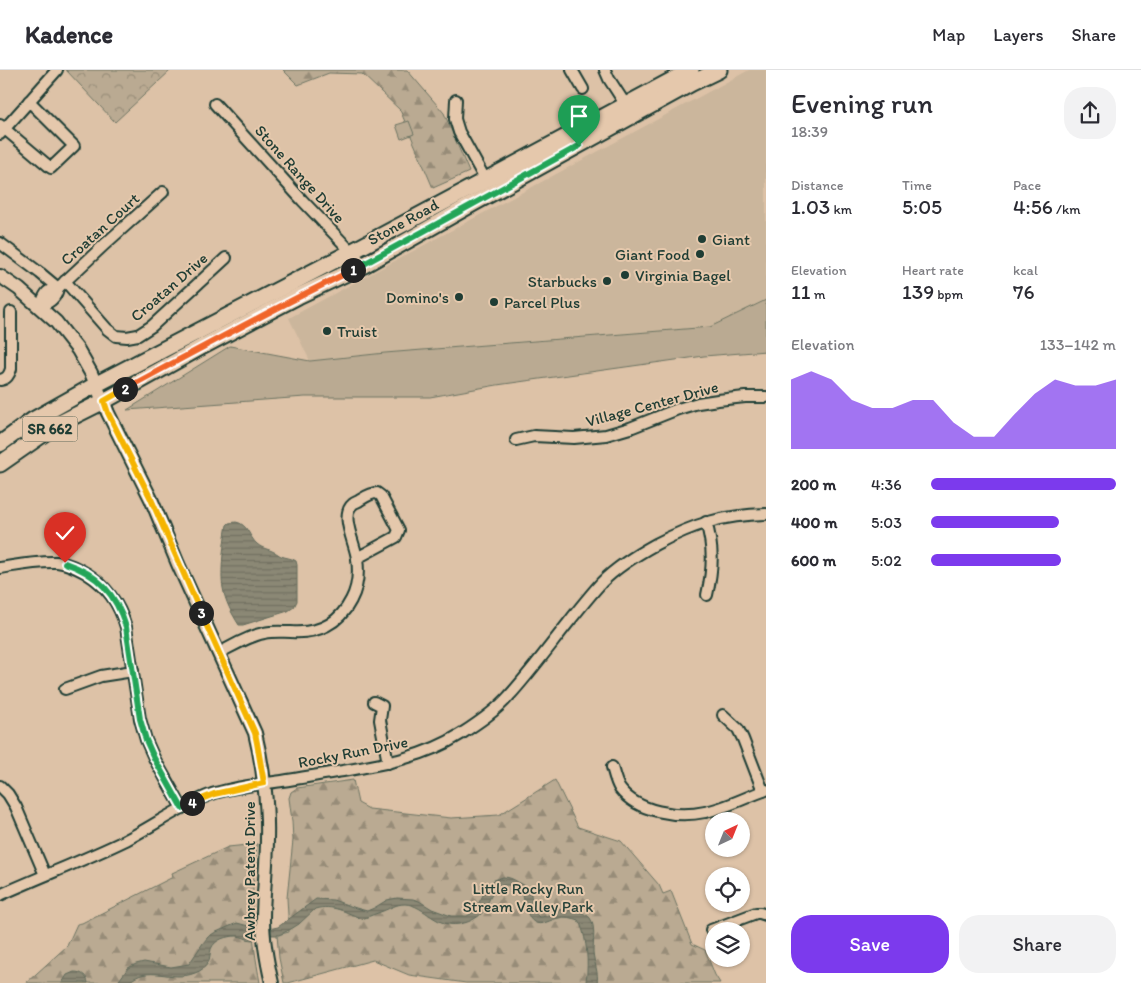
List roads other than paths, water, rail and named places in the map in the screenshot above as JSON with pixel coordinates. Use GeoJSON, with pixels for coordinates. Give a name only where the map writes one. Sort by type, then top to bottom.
{"type":"FeatureCollection","features":[{"type":"Feature","properties":{"kind":"main road","name":"Stone Road"},"geometry":{"type":"LineString","coordinates":[[0,464],[56,425],[272,310],[364,265],[472,204],[629,111],[691,70]]}},
{"type":"Feature","properties":{"kind":"main road","name":"Stone Road"},"geometry":{"type":"LineString","coordinates":[[0,444],[33,420],[96,384],[351,252],[485,180],[719,70]]}},
{"type":"Feature","properties":{"kind":"street"},"geometry":{"type":"LineString","coordinates":[[29,101],[74,146],[51,168],[2,129],[57,70]]}},
{"type":"Feature","properties":{"kind":"street"},"geometry":{"type":"LineString","coordinates":[[572,70],[582,89]]}},
{"type":"Feature","properties":{"kind":"street"},"geometry":{"type":"LineString","coordinates":[[606,70],[609,79],[629,111]]}},
{"type":"Feature","properties":{"kind":"street"},"geometry":{"type":"LineString","coordinates":[[456,100],[455,119],[459,132],[485,180]]}},
{"type":"Feature","properties":{"kind":"street","name":"Stone Range Drive"},"geometry":{"type":"LineString","coordinates":[[215,104],[364,265]]}},
{"type":"Feature","properties":{"kind":"street","name":"Croatan Court"},"geometry":{"type":"LineString","coordinates":[[40,307],[52,300],[61,285],[163,192]]}},
{"type":"Feature","properties":{"kind":"street","name":"Croatan Drive"},"geometry":{"type":"LineString","coordinates":[[0,243],[40,273],[61,285],[116,336],[127,337],[138,335],[152,326],[226,258]]}},
{"type":"Feature","properties":{"kind":"street","name":"Awbrey Patent Drive"},"geometry":{"type":"LineString","coordinates":[[0,276],[19,289],[56,322],[78,350],[151,499],[255,733],[266,803],[268,837],[263,920],[265,949],[272,983]]}},
{"type":"Feature","properties":{"kind":"street"},"geometry":{"type":"LineString","coordinates":[[4,378],[11,369],[11,312]]}},
{"type":"Feature","properties":{"kind":"street","name":"Village Center Drive"},"geometry":{"type":"LineString","coordinates":[[516,440],[534,436],[574,438],[606,435],[698,403],[736,398],[766,397]]}},
{"type":"Feature","properties":{"kind":"street"},"geometry":{"type":"LineString","coordinates":[[219,653],[250,636],[264,632],[306,632],[320,629],[329,625],[344,611],[353,596],[358,582],[357,558],[350,534],[349,510],[352,505],[373,493],[377,493],[381,496],[398,530],[396,537],[357,558]]}},
{"type":"Feature","properties":{"kind":"street","name":"Rocky Run Drive"},"geometry":{"type":"LineString","coordinates":[[0,894],[124,841],[182,808],[214,794],[264,783],[388,763],[436,748],[459,736],[482,720],[509,696],[602,582],[620,566],[678,533],[706,522],[725,517],[766,514]]}},
{"type":"Feature","properties":{"kind":"street"},"geometry":{"type":"LineString","coordinates":[[706,522],[712,551],[712,574],[708,596]]}},
{"type":"Feature","properties":{"kind":"street"},"geometry":{"type":"LineString","coordinates":[[0,568],[31,563],[57,562],[73,566],[94,578],[112,595],[122,614],[126,627],[140,719],[146,740],[182,808]]}},
{"type":"Feature","properties":{"kind":"street"},"geometry":{"type":"LineString","coordinates":[[65,689],[101,676],[133,671]]}},
{"type":"Feature","properties":{"kind":"street"},"geometry":{"type":"LineString","coordinates":[[374,702],[382,706],[380,720],[388,763]]}},
{"type":"Feature","properties":{"kind":"street"},"geometry":{"type":"LineString","coordinates":[[612,767],[618,786],[627,797],[646,807],[665,813],[705,812],[765,790],[744,739],[738,729],[723,716]]}},
{"type":"Feature","properties":{"kind":"street"},"geometry":{"type":"LineString","coordinates":[[0,786],[8,794],[16,807],[44,875]]}},
{"type":"Feature","properties":{"kind":"street"},"geometry":{"type":"LineString","coordinates":[[732,922],[756,913],[766,915]]}},
{"type":"Feature","properties":{"kind":"place","name":"Giant"},"geometry":{"type":"Point","coordinates":[702,239]}},
{"type":"Feature","properties":{"kind":"place","name":"Giant Food"},"geometry":{"type":"Point","coordinates":[700,254]}},
{"type":"Feature","properties":{"kind":"place","name":"Virginia Bagel"},"geometry":{"type":"Point","coordinates":[625,275]}},
{"type":"Feature","properties":{"kind":"place","name":"Starbucks"},"geometry":{"type":"Point","coordinates":[607,281]}},
{"type":"Feature","properties":{"kind":"place","name":"Domino's"},"geometry":{"type":"Point","coordinates":[459,297]}},
{"type":"Feature","properties":{"kind":"place","name":"Parcel Plus"},"geometry":{"type":"Point","coordinates":[494,302]}},
{"type":"Feature","properties":{"kind":"place","name":"Truist"},"geometry":{"type":"Point","coordinates":[327,331]}},
{"type":"Feature","properties":{"kind":"park label","name":"Little Rocky Run Stream Valley Park"},"geometry":{"type":"Point","coordinates":[528,897]}}]}
